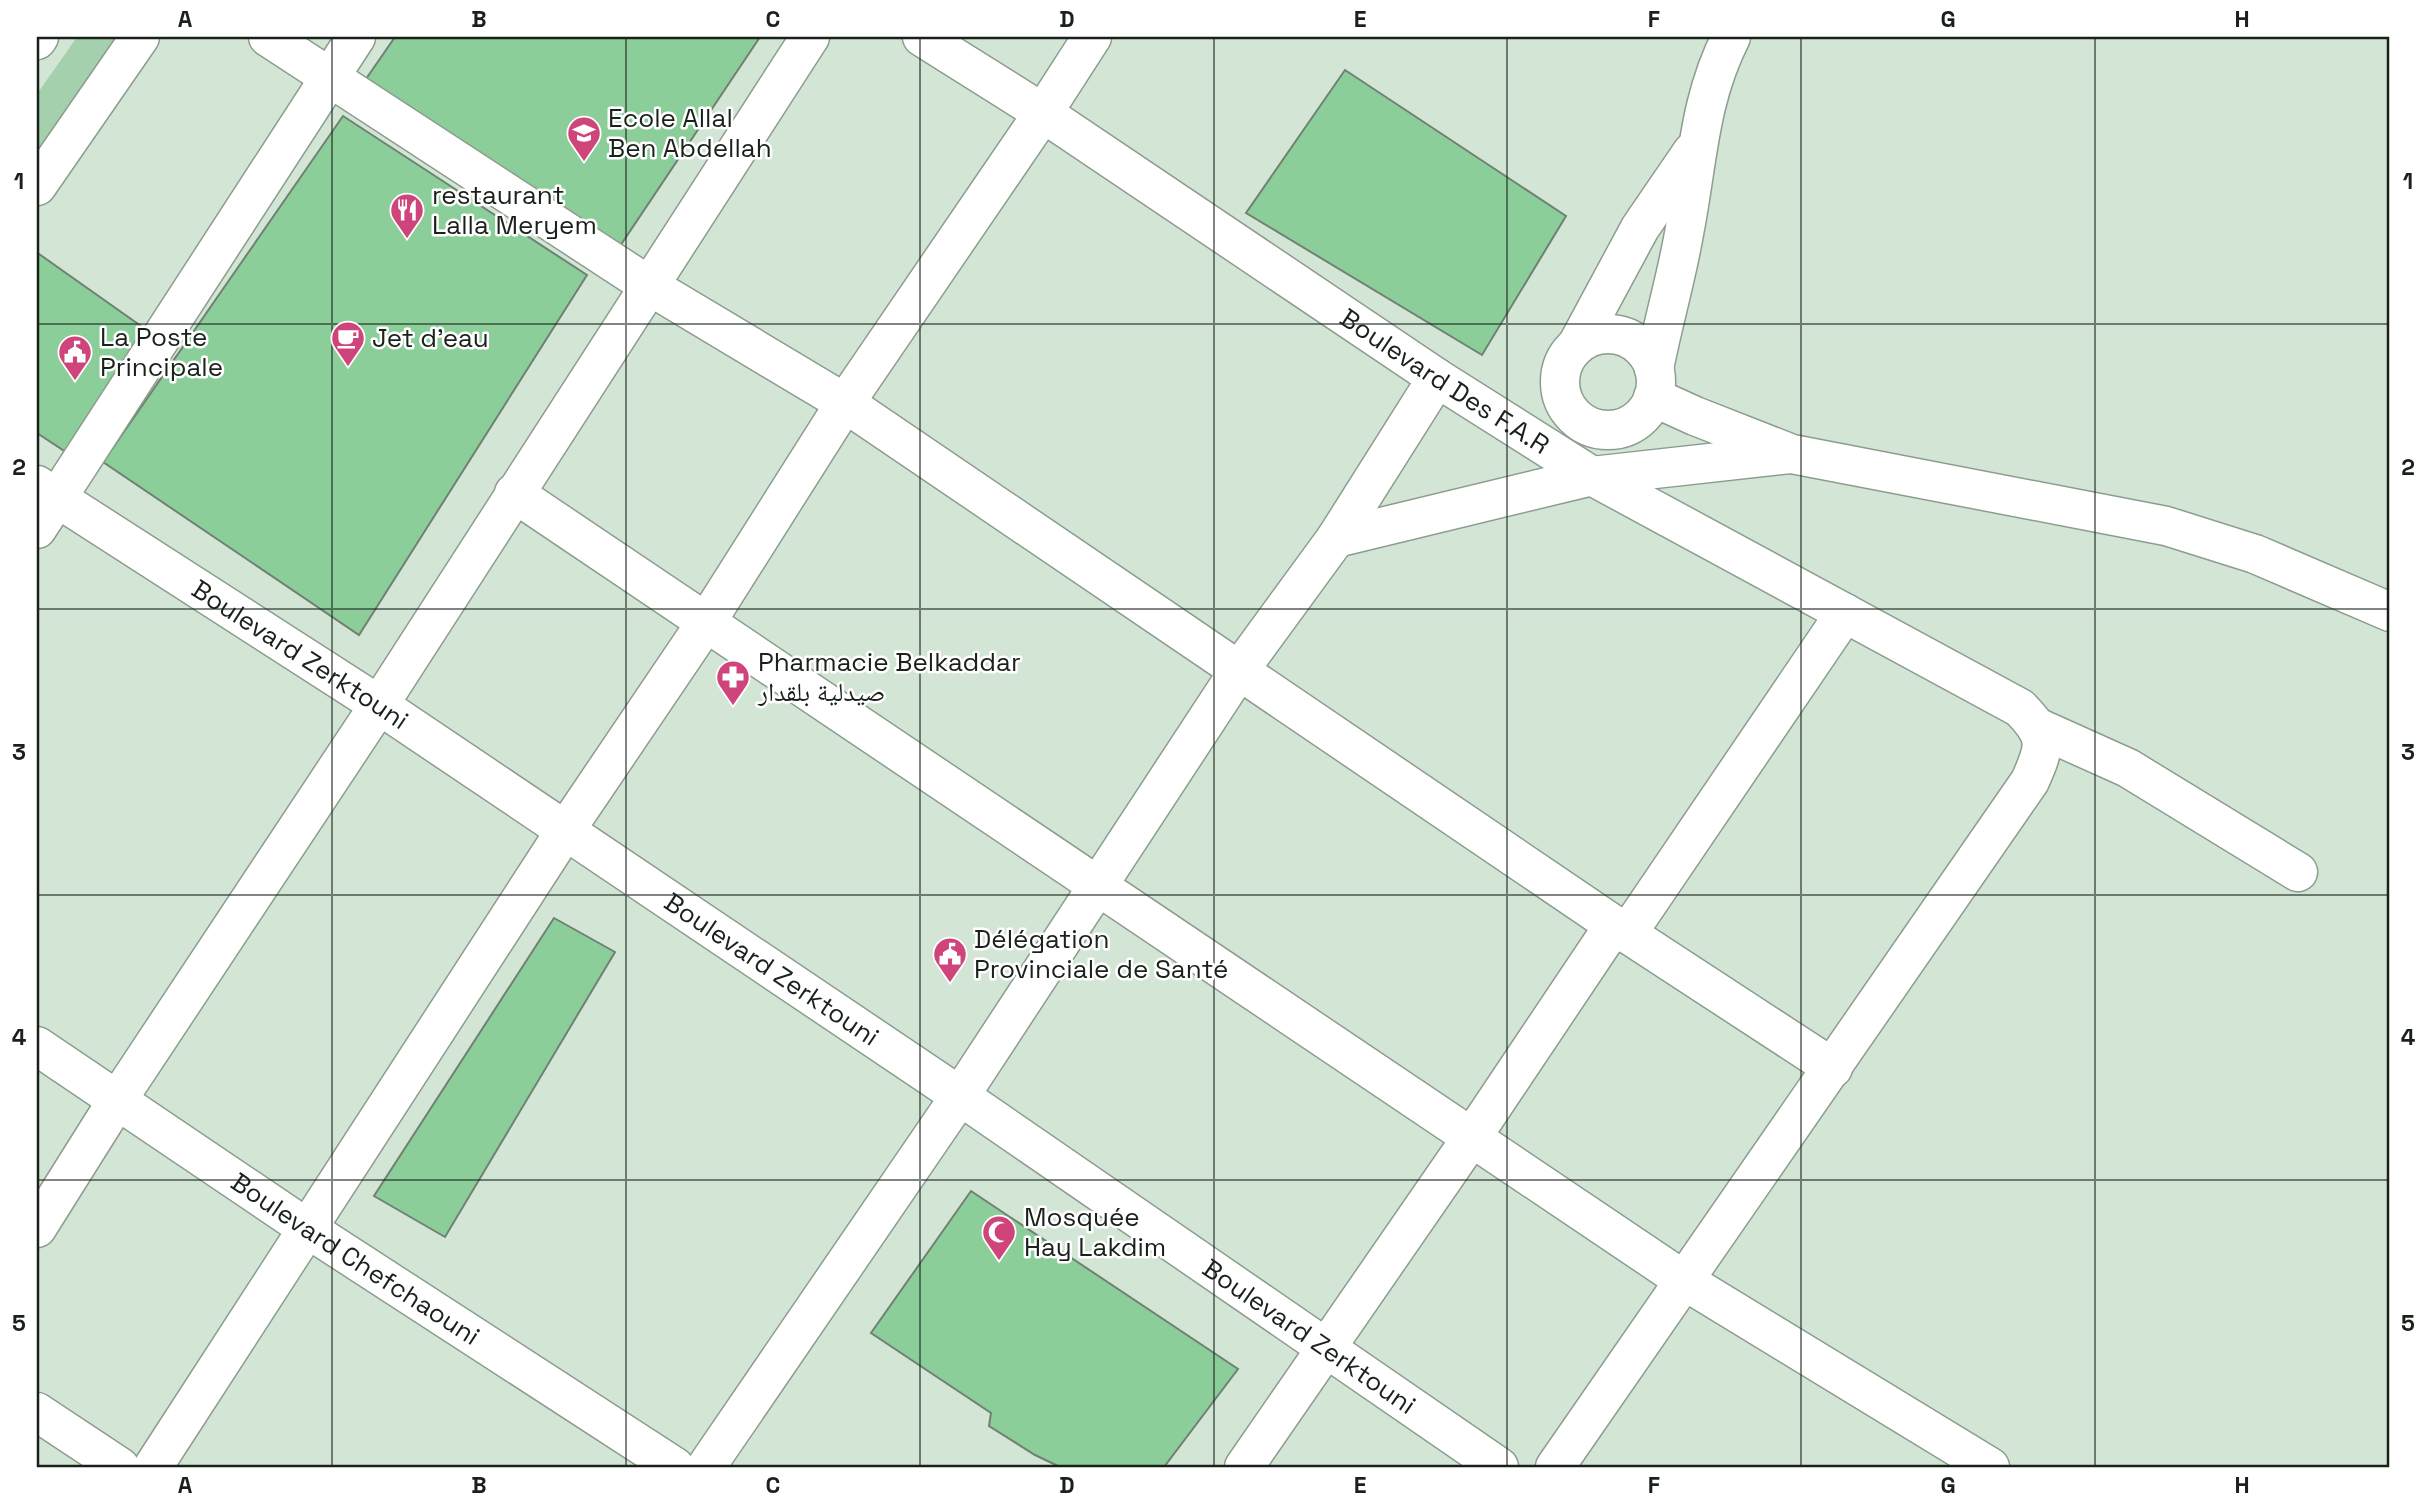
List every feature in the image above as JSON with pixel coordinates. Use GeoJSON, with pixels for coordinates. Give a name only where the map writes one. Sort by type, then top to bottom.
{"type":"FeatureCollection","features":[{"type":"Feature","properties":{"kind":"street"},"geometry":{"type":"LineString","coordinates":[[37,186],[140,37]]}},
{"type":"Feature","properties":{"kind":"street"},"geometry":{"type":"LineString","coordinates":[[268,37],[648,285],[845,403],[1620,930],[1833,1068]]}},
{"type":"Feature","properties":{"kind":"street"},"geometry":{"type":"LineString","coordinates":[[44,504],[356,37]]}},
{"type":"Feature","properties":{"kind":"street"},"geometry":{"type":"LineString","coordinates":[[37,1228],[118,1099],[379,705],[810,37]]}},
{"type":"Feature","properties":{"kind":"street","name":"Boulevard Des F.A.R"},"geometry":{"type":"LineString","coordinates":[[922,37],[1043,113],[1437,378],[1592,476],[2020,708],[2039,728],[2128,768],[2298,872]]}},
{"type":"Feature","properties":{"kind":"street"},"geometry":{"type":"LineString","coordinates":[[153,1467],[565,831],[707,621],[845,403],[1092,37]]}},
{"type":"Feature","properties":{"kind":"street"},"geometry":{"type":"LineString","coordinates":[[1697,144],[1640,228],[1577,345],[1566,359],[1560,376],[1562,394],[1569,410],[1582,422],[1598,429],[1616,429],[1632,423],[1645,412],[1654,383],[1686,228],[1697,144],[1705,107],[1721,57],[1731,37]]}},
{"type":"Feature","properties":{"kind":"street"},"geometry":{"type":"LineString","coordinates":[[1577,345],[1592,336],[1611,334],[1630,339],[1645,352],[1654,383],[1695,416],[1792,454],[2166,526],[2255,554],[2386,606]]}},
{"type":"Feature","properties":{"kind":"street"},"geometry":{"type":"LineString","coordinates":[[706,1467],[960,1096],[1238,672],[1336,538],[1437,378]]}},
{"type":"Feature","properties":{"kind":"street"},"geometry":{"type":"LineString","coordinates":[[1544,445],[1582,422]]}},
{"type":"Feature","properties":{"kind":"street"},"geometry":{"type":"LineString","coordinates":[[1336,538],[1592,476],[1792,454]]}},
{"type":"Feature","properties":{"kind":"street"},"geometry":{"type":"LineString","coordinates":[[514,493],[1685,1281],[1989,1467]]}},
{"type":"Feature","properties":{"kind":"street","name":"Boulevard Zerktouni"},"geometry":{"type":"LineString","coordinates":[[44,504],[379,705],[960,1096],[1499,1467]]}},
{"type":"Feature","properties":{"kind":"street"},"geometry":{"type":"LineString","coordinates":[[1244,1467],[1472,1137],[1845,613]]}},
{"type":"Feature","properties":{"kind":"street"},"geometry":{"type":"LineString","coordinates":[[1555,1467],[2030,781],[2042,753],[2039,728]]}},
{"type":"Feature","properties":{"kind":"street","name":"Boulevard Chefchaouni"},"geometry":{"type":"LineString","coordinates":[[37,1046],[308,1229],[675,1467]]}},
{"type":"Feature","properties":{"kind":"street"},"geometry":{"type":"LineString","coordinates":[[37,1412],[120,1467]]}},
{"type":"Feature","properties":{"kind":"green space"},"geometry":{"type":"Polygon","coordinates":[[[77,37],[132,37],[37,174],[37,94],[77,37]]]}},
{"type":"Feature","properties":{"kind":"building","name":"Ecole Allal Ben Abdellah"},"geometry":{"type":"Polygon","coordinates":[[[395,37],[760,37],[620,246],[366,79],[395,37]]]}},
{"type":"Feature","properties":{"kind":"building"},"geometry":{"type":"Polygon","coordinates":[[[1345,70],[1566,216],[1482,355],[1246,213],[1345,70]]]}},
{"type":"Feature","properties":{"kind":"building","name":"Jet d'eau"},"geometry":{"type":"Polygon","coordinates":[[[343,116],[587,275],[359,635],[103,462],[343,116]]]}},
{"type":"Feature","properties":{"kind":"building","name":"La Poste Principale"},"geometry":{"type":"Polygon","coordinates":[[[39,254],[148,331],[66,452],[37,433],[39,254]]]}},
{"type":"Feature","properties":{"kind":"building"},"geometry":{"type":"Polygon","coordinates":[[[554,918],[615,952],[445,1237],[374,1196],[554,918]]]}},
{"type":"Feature","properties":{"kind":"building","name":"Mosquée Hay Lakdim"},"geometry":{"type":"Polygon","coordinates":[[[971,1191],[1238,1369],[1164,1467],[1060,1467],[1035,1455],[989,1426],[991,1413],[871,1333],[971,1191]]]}},
{"type":"Feature","properties":{"kind":"place","name":"Ecole Allal Ben Abdellah"},"geometry":{"type":"Point","coordinates":[584,163]}},
{"type":"Feature","properties":{"kind":"place","name":"restaurant Lalla Meryem"},"geometry":{"type":"Point","coordinates":[407,240]}},
{"type":"Feature","properties":{"kind":"place","name":"Jet d'eau"},"geometry":{"type":"Point","coordinates":[348,368]}},
{"type":"Feature","properties":{"kind":"place","name":"La Poste Principale"},"geometry":{"type":"Point","coordinates":[75,382]}},
{"type":"Feature","properties":{"kind":"place","name":"Pharmacie Belkaddar صيدلية بلقدار"},"geometry":{"type":"Point","coordinates":[733,707]}},
{"type":"Feature","properties":{"kind":"place","name":"Délégation Provinciale de Santé"},"geometry":{"type":"Point","coordinates":[950,984]}},
{"type":"Feature","properties":{"kind":"place","name":"Mosquée Hay Lakdim"},"geometry":{"type":"Point","coordinates":[999,1262]}}]}
